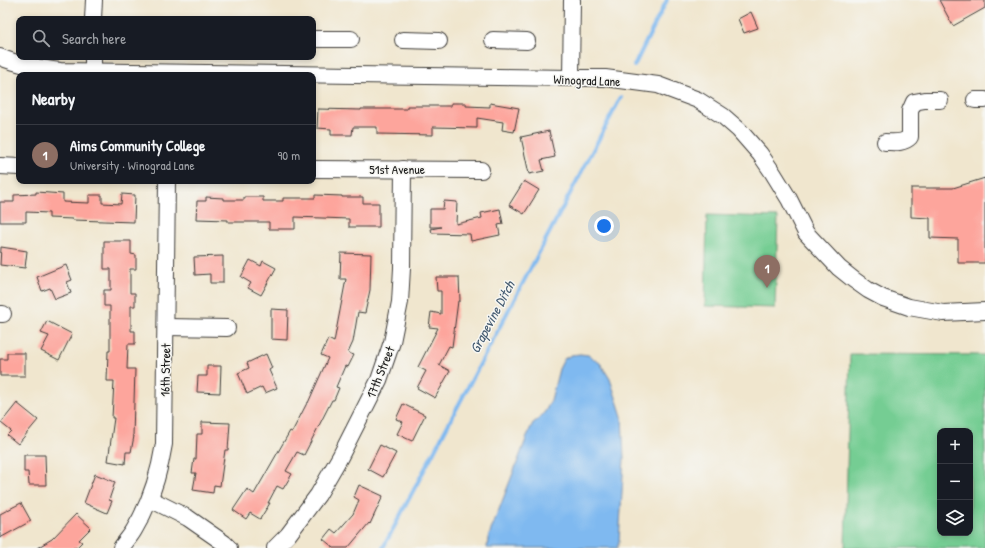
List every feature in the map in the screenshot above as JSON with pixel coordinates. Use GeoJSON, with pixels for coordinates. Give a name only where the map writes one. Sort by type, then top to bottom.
{"type":"FeatureCollection","features":[{"type":"Feature","properties":{"kind":"street"},"geometry":{"type":"LineString","coordinates":[[93,16],[94,0]]}},
{"type":"Feature","properties":{"kind":"street"},"geometry":{"type":"LineString","coordinates":[[571,78],[572,0]]}},
{"type":"Feature","properties":{"kind":"street"},"geometry":{"type":"LineString","coordinates":[[316,39],[351,39]]}},
{"type":"Feature","properties":{"kind":"street"},"geometry":{"type":"LineString","coordinates":[[403,40],[439,41]]}},
{"type":"Feature","properties":{"kind":"street"},"geometry":{"type":"LineString","coordinates":[[493,40],[527,41]]}},
{"type":"Feature","properties":{"kind":"street","name":"Winograd Lane"},"geometry":{"type":"LineString","coordinates":[[0,57],[13,62],[47,70],[60,71],[93,64],[605,78],[658,85],[698,100],[723,116],[739,130],[760,154],[773,173],[789,199],[806,233],[839,268],[868,290],[883,298],[910,307],[943,313],[985,311]]}},
{"type":"Feature","properties":{"kind":"street"},"geometry":{"type":"LineString","coordinates":[[885,142],[902,142],[910,137],[910,111],[914,102],[940,100]]}},
{"type":"Feature","properties":{"kind":"street"},"geometry":{"type":"LineString","coordinates":[[0,166],[16,166]]}},
{"type":"Feature","properties":{"kind":"street","name":"51st Avenue"},"geometry":{"type":"LineString","coordinates":[[316,169],[481,170]]}},
{"type":"Feature","properties":{"kind":"street","name":"17th Street"},"geometry":{"type":"LineString","coordinates":[[275,548],[288,535],[318,495],[340,457],[379,380],[392,342],[400,302],[402,268],[403,170]]}},
{"type":"Feature","properties":{"kind":"street","name":"16th Street"},"geometry":{"type":"LineString","coordinates":[[121,548],[134,531],[150,499],[162,458],[164,444],[167,184]]}},
{"type":"Feature","properties":{"kind":"street"},"geometry":{"type":"LineString","coordinates":[[166,327],[227,328]]}},
{"type":"Feature","properties":{"kind":"street"},"geometry":{"type":"LineString","coordinates":[[150,499],[188,518],[229,548]]}},
{"type":"Feature","properties":{"kind":"green space"},"geometry":{"type":"Polygon","coordinates":[[[707,215],[778,217],[775,308],[705,306],[707,215]]]}},
{"type":"Feature","properties":{"kind":"green space"},"geometry":{"type":"Polygon","coordinates":[[[850,354],[985,355],[985,548],[845,548],[850,354]]]}},
{"type":"Feature","properties":{"kind":"water"},"geometry":{"type":"Polygon","coordinates":[[[571,355],[588,355],[600,363],[610,379],[622,416],[624,459],[619,542],[617,548],[487,548],[488,538],[530,429],[533,423],[540,418],[546,410],[551,400],[559,369],[564,359],[571,355]]]}},
{"type":"Feature","properties":{"kind":"building"},"geometry":{"type":"Polygon","coordinates":[[[939,0],[985,0],[985,8],[953,26],[939,0]]]}},
{"type":"Feature","properties":{"kind":"building"},"geometry":{"type":"Polygon","coordinates":[[[751,12],[758,28],[744,33],[738,19],[751,12]]]}},
{"type":"Feature","properties":{"kind":"building"},"geometry":{"type":"Polygon","coordinates":[[[451,103],[466,103],[466,106],[490,107],[490,103],[519,108],[514,132],[502,130],[503,122],[477,118],[477,128],[433,127],[433,135],[377,134],[377,127],[353,127],[352,135],[331,135],[331,129],[317,128],[318,109],[407,109],[407,106],[451,106],[451,103]]]}},
{"type":"Feature","properties":{"kind":"building"},"geometry":{"type":"Polygon","coordinates":[[[549,131],[555,157],[541,160],[544,171],[529,174],[521,137],[549,131]]]}},
{"type":"Feature","properties":{"kind":"building"},"geometry":{"type":"Polygon","coordinates":[[[985,178],[985,263],[958,263],[958,239],[930,238],[930,218],[911,217],[911,188],[953,188],[985,178]]]}},
{"type":"Feature","properties":{"kind":"building"},"geometry":{"type":"Polygon","coordinates":[[[524,181],[539,190],[524,214],[509,205],[524,181]]]}},
{"type":"Feature","properties":{"kind":"building"},"geometry":{"type":"Polygon","coordinates":[[[36,192],[63,194],[63,202],[89,203],[89,195],[102,195],[102,203],[121,204],[122,194],[135,195],[134,222],[49,218],[49,213],[26,212],[26,222],[0,222],[0,202],[14,202],[14,195],[36,194],[36,192]]]}},
{"type":"Feature","properties":{"kind":"building"},"geometry":{"type":"Polygon","coordinates":[[[315,195],[363,197],[363,203],[379,203],[379,227],[349,227],[349,219],[295,217],[295,229],[269,229],[269,222],[228,222],[228,220],[196,219],[197,201],[206,201],[206,197],[223,198],[223,200],[244,200],[244,197],[263,197],[263,201],[283,201],[283,198],[315,198],[315,195]]]}},
{"type":"Feature","properties":{"kind":"building"},"geometry":{"type":"Polygon","coordinates":[[[444,201],[457,202],[456,224],[482,218],[481,213],[500,209],[503,224],[498,225],[500,235],[471,241],[470,234],[432,233],[431,229],[441,227],[430,227],[430,209],[443,209],[444,201]]]}},
{"type":"Feature","properties":{"kind":"building"},"geometry":{"type":"Polygon","coordinates":[[[104,241],[131,241],[131,254],[136,255],[136,269],[130,269],[130,293],[135,293],[135,306],[131,306],[131,331],[135,331],[135,344],[128,344],[127,369],[135,369],[134,436],[131,452],[126,452],[125,464],[108,461],[114,418],[112,418],[114,381],[107,381],[108,351],[110,351],[110,306],[104,306],[104,290],[111,290],[111,269],[104,269],[104,241]]]}},
{"type":"Feature","properties":{"kind":"building"},"geometry":{"type":"Polygon","coordinates":[[[1,247],[27,251],[25,268],[0,265],[1,247]]]}},
{"type":"Feature","properties":{"kind":"building"},"geometry":{"type":"Polygon","coordinates":[[[341,253],[371,254],[370,290],[365,313],[358,312],[353,342],[348,353],[354,355],[348,367],[345,366],[336,387],[339,388],[334,400],[332,400],[304,455],[297,452],[286,471],[292,474],[283,489],[277,486],[268,503],[270,503],[260,519],[250,513],[246,519],[233,510],[247,489],[254,494],[290,431],[292,432],[308,403],[328,358],[321,355],[328,339],[334,342],[346,279],[340,279],[341,253]]]}},
{"type":"Feature","properties":{"kind":"building"},"geometry":{"type":"Polygon","coordinates":[[[223,256],[223,283],[210,283],[210,274],[195,275],[194,257],[223,256]]]}},
{"type":"Feature","properties":{"kind":"building"},"geometry":{"type":"Polygon","coordinates":[[[250,260],[261,266],[263,261],[276,268],[261,295],[248,288],[251,283],[241,277],[250,260]]]}},
{"type":"Feature","properties":{"kind":"building"},"geometry":{"type":"Polygon","coordinates":[[[66,265],[72,280],[67,282],[71,293],[55,299],[50,288],[42,291],[37,277],[66,265]]]}},
{"type":"Feature","properties":{"kind":"building"},"geometry":{"type":"Polygon","coordinates":[[[436,277],[459,277],[460,301],[458,301],[452,347],[449,346],[439,365],[450,371],[435,398],[417,388],[426,371],[418,367],[438,328],[429,327],[431,312],[441,314],[441,291],[437,291],[436,277]]]}},
{"type":"Feature","properties":{"kind":"building"},"geometry":{"type":"Polygon","coordinates":[[[271,309],[288,310],[287,340],[271,339],[271,309]]]}},
{"type":"Feature","properties":{"kind":"building"},"geometry":{"type":"Polygon","coordinates":[[[47,321],[72,334],[59,360],[41,351],[49,336],[41,333],[47,321]]]}},
{"type":"Feature","properties":{"kind":"building"},"geometry":{"type":"Polygon","coordinates":[[[7,353],[25,353],[25,376],[0,376],[0,359],[7,359],[7,353]]]}},
{"type":"Feature","properties":{"kind":"building"},"geometry":{"type":"Polygon","coordinates":[[[266,354],[272,368],[269,370],[277,388],[265,393],[262,387],[247,394],[238,373],[249,368],[247,363],[266,354]]]}},
{"type":"Feature","properties":{"kind":"building"},"geometry":{"type":"Polygon","coordinates":[[[207,366],[221,366],[220,393],[197,392],[198,376],[207,376],[207,366]]]}},
{"type":"Feature","properties":{"kind":"building"},"geometry":{"type":"Polygon","coordinates":[[[17,403],[38,420],[18,444],[7,435],[11,431],[1,423],[17,403]]]}},
{"type":"Feature","properties":{"kind":"building"},"geometry":{"type":"Polygon","coordinates":[[[403,404],[425,415],[412,441],[397,434],[403,422],[396,419],[403,404]]]}},
{"type":"Feature","properties":{"kind":"building"},"geometry":{"type":"Polygon","coordinates":[[[202,422],[230,423],[228,450],[225,450],[220,486],[214,485],[213,493],[193,490],[196,473],[192,473],[194,459],[196,459],[197,434],[202,434],[202,422]]]}},
{"type":"Feature","properties":{"kind":"building"},"geometry":{"type":"Polygon","coordinates":[[[380,445],[396,453],[383,477],[368,469],[380,445]]]}},
{"type":"Feature","properties":{"kind":"building"},"geometry":{"type":"Polygon","coordinates":[[[24,455],[45,455],[46,485],[29,485],[28,472],[24,472],[24,455]]]}},
{"type":"Feature","properties":{"kind":"building"},"geometry":{"type":"Polygon","coordinates":[[[95,474],[115,482],[109,500],[112,501],[107,513],[84,503],[95,474]]]}},
{"type":"Feature","properties":{"kind":"building"},"geometry":{"type":"Polygon","coordinates":[[[359,485],[383,496],[370,524],[369,523],[348,548],[334,548],[323,539],[331,529],[336,533],[353,514],[359,500],[354,497],[359,485]]]}},
{"type":"Feature","properties":{"kind":"building"},"geometry":{"type":"Polygon","coordinates":[[[21,503],[31,521],[0,538],[0,514],[21,503]]]}},
{"type":"Feature","properties":{"kind":"building"},"geometry":{"type":"Polygon","coordinates":[[[76,514],[91,528],[79,540],[82,542],[76,548],[37,548],[52,539],[76,514]]]}},
{"type":"Feature","properties":{"kind":"waterway","name":"Grapevine Ditch"},"geometry":{"type":"LineString","coordinates":[[634,66],[667,0]]}},
{"type":"Feature","properties":{"kind":"waterway","name":"Grapevine Ditch"},"geometry":{"type":"LineString","coordinates":[[383,548],[621,97]]}},
{"type":"Feature","properties":{"kind":"place","name":"Aims Community College"},"geometry":{"type":"Point","coordinates":[767,288]}}]}
